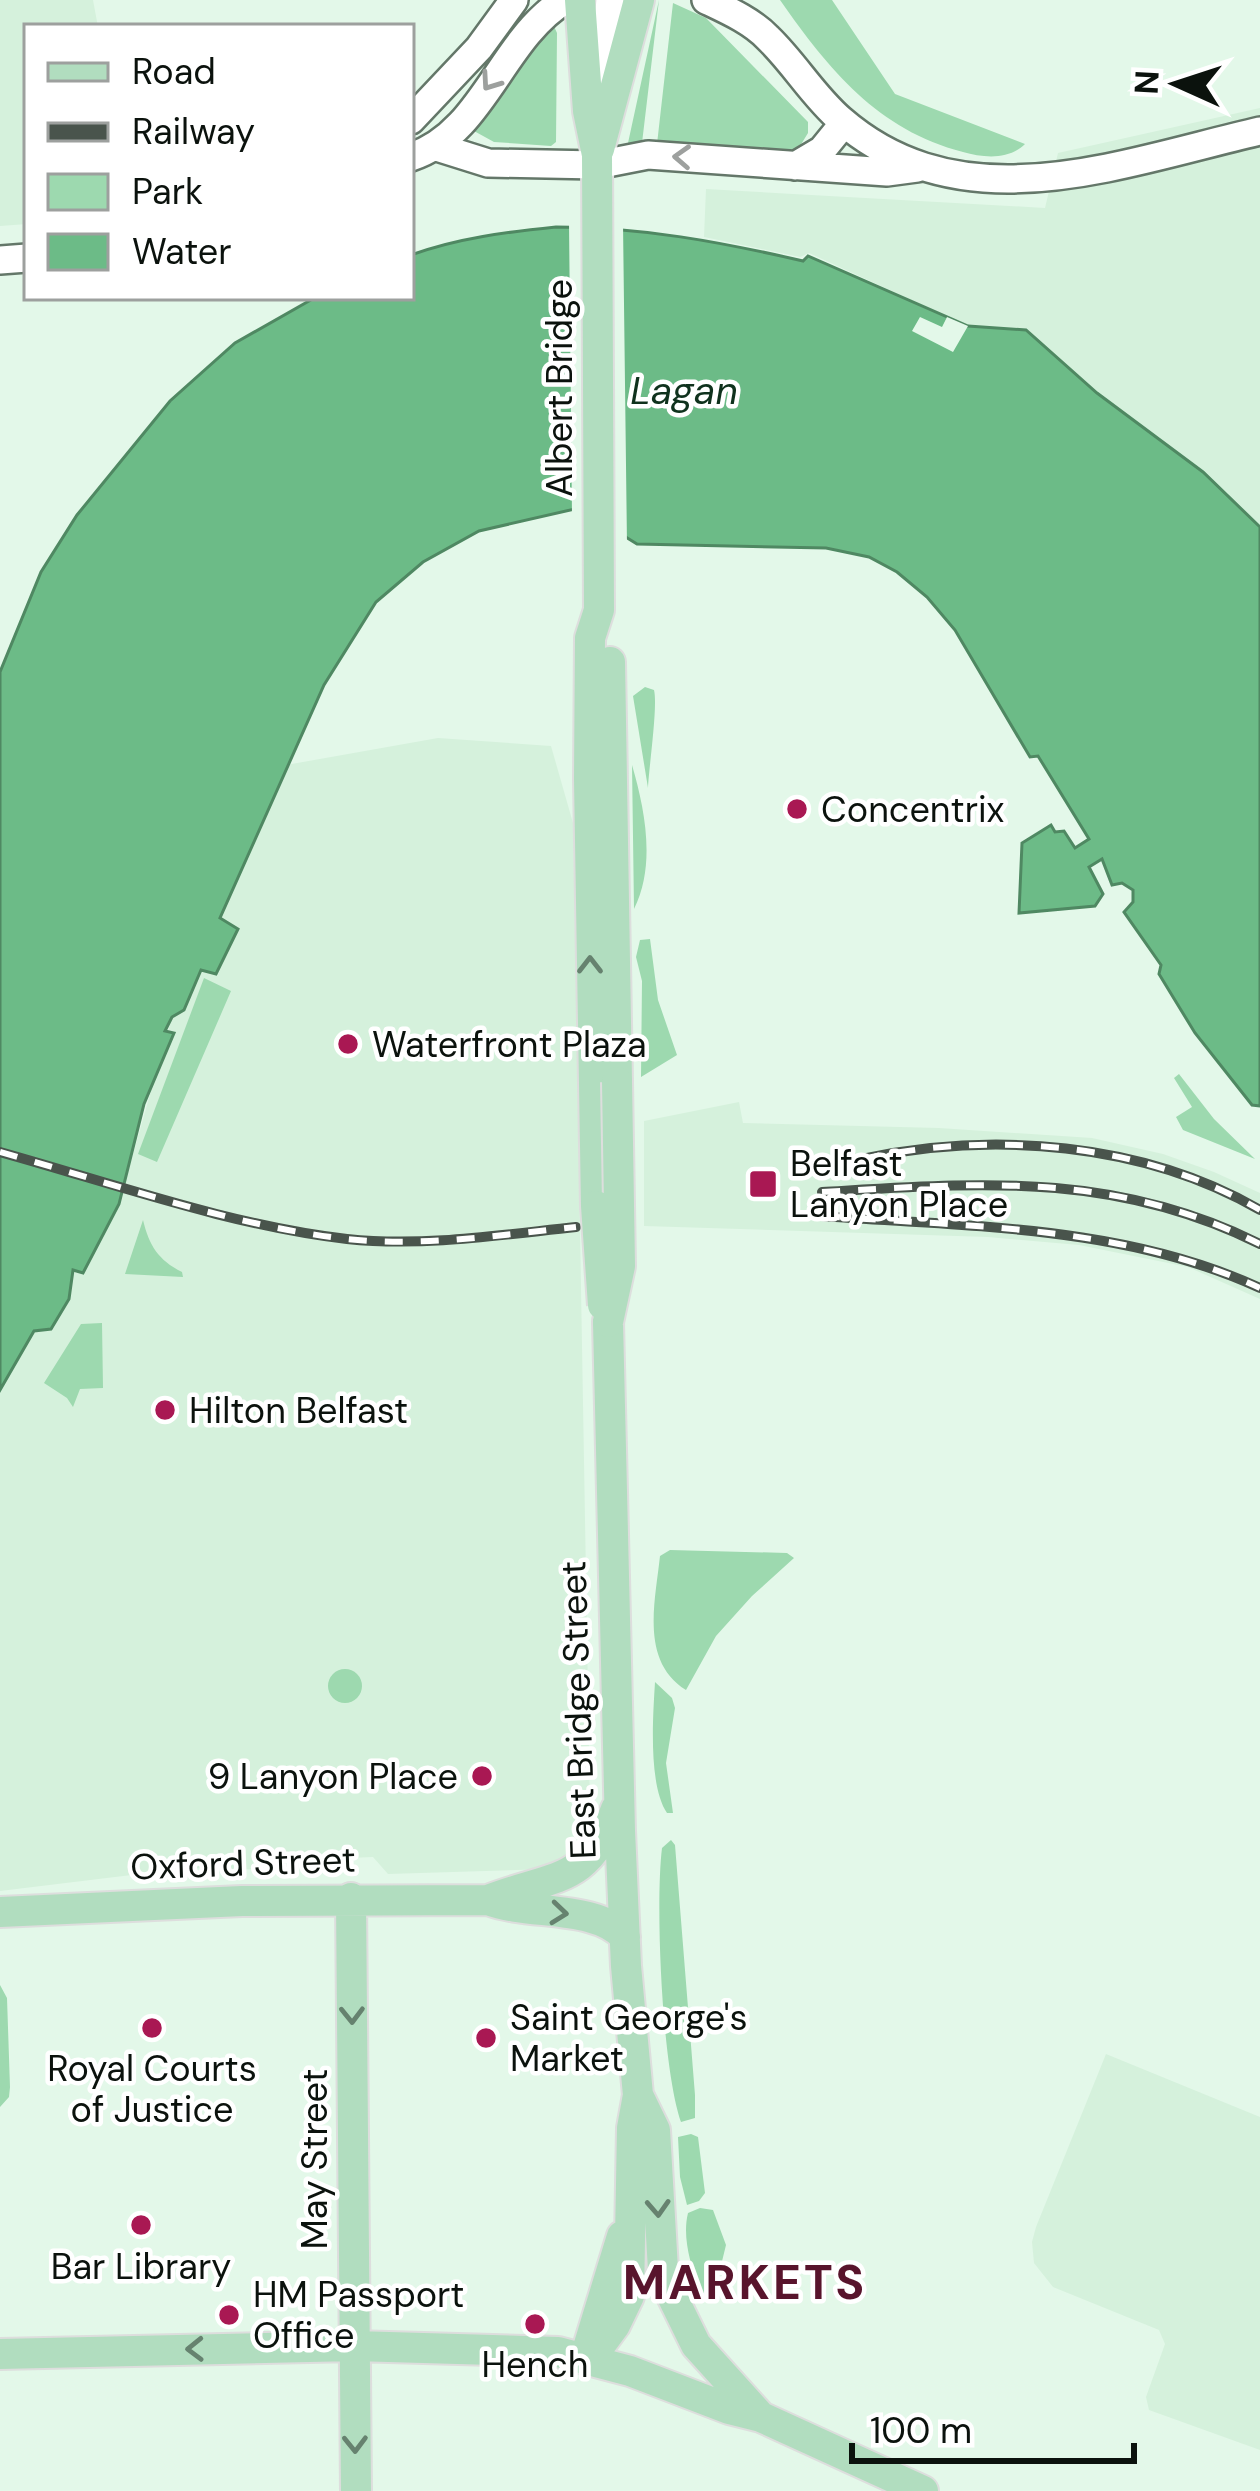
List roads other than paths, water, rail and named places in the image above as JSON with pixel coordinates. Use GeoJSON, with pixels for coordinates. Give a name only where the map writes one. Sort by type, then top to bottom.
{"type":"FeatureCollection","features":[{"type":"Feature","properties":{"kind":"main road"},"geometry":{"type":"LineString","coordinates":[[414,117],[479,48],[514,0]]}},
{"type":"Feature","properties":{"kind":"main road"},"geometry":{"type":"LineString","coordinates":[[424,152],[460,125],[524,34],[565,0]]}},
{"type":"Feature","properties":{"kind":"main road"},"geometry":{"type":"LineString","coordinates":[[580,0],[588,112],[597,160]]}},
{"type":"Feature","properties":{"kind":"main road"},"geometry":{"type":"LineString","coordinates":[[588,112],[603,71],[610,0]]}},
{"type":"Feature","properties":{"kind":"main road"},"geometry":{"type":"LineString","coordinates":[[597,160],[639,0]]}},
{"type":"Feature","properties":{"kind":"main road"},"geometry":{"type":"LineString","coordinates":[[706,0],[766,35]]}},
{"type":"Feature","properties":{"kind":"main road"},"geometry":{"type":"LineString","coordinates":[[752,0],[766,35],[819,100],[844,123],[917,168]]}},
{"type":"Feature","properties":{"kind":"main road"},"geometry":{"type":"LineString","coordinates":[[781,166],[822,150],[844,123]]}},
{"type":"Feature","properties":{"kind":"main road"},"geometry":{"type":"LineString","coordinates":[[424,152],[488,163],[648,155],[887,172],[917,168],[976,178],[1045,178],[1260,131]]}},
{"type":"Feature","properties":{"kind":"main road","name":"Albert Bridge"},"geometry":{"type":"LineString","coordinates":[[597,160],[599,554]]}},
{"type":"Feature","properties":{"kind":"main road","name":"East Bridge Street"},"geometry":{"type":"LineString","coordinates":[[587,2358],[626,2307],[632,2128],[638,2095],[625,1937],[611,1494],[608,1322],[620,1266],[605,1082],[610,629],[599,619],[599,554]]}},
{"type":"Feature","properties":{"kind":"main road","name":"Oxford Street"},"geometry":{"type":"LineString","coordinates":[[0,1912],[351,1898],[488,1900],[579,1867],[602,1845],[619,1803]]}},
{"type":"Feature","properties":{"kind":"main road","name":"May Street"},"geometry":{"type":"LineString","coordinates":[[351,1898],[356,2491]]}},
{"type":"Feature","properties":{"kind":"main road","name":"Oxford Street"},"geometry":{"type":"LineString","coordinates":[[488,1900],[510,1908],[604,1920],[625,1937]]}},
{"type":"Feature","properties":{"kind":"main road","name":"East Bridge Street"},"geometry":{"type":"LineString","coordinates":[[638,2095],[655,2130],[663,2270],[670,2294],[696,2344],[761,2417]]}},
{"type":"Feature","properties":{"kind":"main road"},"geometry":{"type":"LineString","coordinates":[[0,2354],[354,2346],[558,2352],[761,2417],[923,2491]]}},
{"type":"Feature","properties":{"kind":"water","name":"Lagan"},"geometry":{"type":"Polygon","coordinates":[[[556,227],[619,230],[803,261],[808,256],[968,326],[1026,330],[1097,393],[1203,472],[1260,527],[1260,1106],[1252,1105],[1195,1033],[1159,974],[1161,965],[1124,912],[1133,902],[1133,890],[1122,883],[1112,885],[1102,859],[1089,867],[1103,894],[1095,906],[1019,913],[1022,843],[1051,825],[1055,832],[1064,831],[1075,848],[1089,839],[1038,756],[1030,757],[955,630],[927,597],[869,557],[826,548],[637,544],[579,508],[479,531],[423,562],[376,602],[324,685],[220,918],[238,929],[216,974],[201,970],[184,1010],[172,1017],[165,1031],[174,1033],[144,1104],[119,1204],[83,1273],[73,1270],[69,1299],[51,1329],[34,1331],[0,1390],[0,672],[41,572],[77,515],[170,401],[235,343],[311,300],[414,300],[414,254],[556,227]]]}},
{"type":"Feature","properties":{"kind":"railway"},"geometry":{"type":"LineString","coordinates":[[862,1159],[963,1146],[1066,1148],[1167,1169],[1260,1210]]}},
{"type":"Feature","properties":{"kind":"railway"},"geometry":{"type":"LineString","coordinates":[[0,1152],[216,1214],[347,1239],[433,1241],[576,1227]]}},
{"type":"Feature","properties":{"kind":"railway"},"geometry":{"type":"LineString","coordinates":[[822,1192],[991,1185],[1098,1193],[1205,1220],[1260,1244]]}},
{"type":"Feature","properties":{"kind":"railway"},"geometry":{"type":"LineString","coordinates":[[822,1216],[1100,1240],[1208,1267],[1260,1288]]}},
{"type":"Feature","properties":{"kind":"place","name":"Concentrix"},"geometry":{"type":"Point","coordinates":[797,809]}},
{"type":"Feature","properties":{"kind":"place","name":"Waterfront Plaza"},"geometry":{"type":"Point","coordinates":[348,1044]}},
{"type":"Feature","properties":{"kind":"place","name":"Belfast Lanyon Place"},"geometry":{"type":"Point","coordinates":[763,1184]}},
{"type":"Feature","properties":{"kind":"place","name":"Hilton Belfast"},"geometry":{"type":"Point","coordinates":[165,1410]}},
{"type":"Feature","properties":{"kind":"place","name":"9 Lanyon Place"},"geometry":{"type":"Point","coordinates":[482,1776]}},
{"type":"Feature","properties":{"kind":"place","name":"Royal Courts of Justice"},"geometry":{"type":"Point","coordinates":[152,2028]}},
{"type":"Feature","properties":{"kind":"place","name":"Saint George's Market"},"geometry":{"type":"Point","coordinates":[486,2038]}},
{"type":"Feature","properties":{"kind":"place","name":"Bar Library"},"geometry":{"type":"Point","coordinates":[141,2225]}},
{"type":"Feature","properties":{"kind":"place","name":"HM Passport Office"},"geometry":{"type":"Point","coordinates":[229,2315]}},
{"type":"Feature","properties":{"kind":"place","name":"Hench"},"geometry":{"type":"Point","coordinates":[535,2324]}},
{"type":"Feature","properties":{"kind":"district","name":"MARKETS"},"geometry":{"type":"Point","coordinates":[745,2282]}}]}
